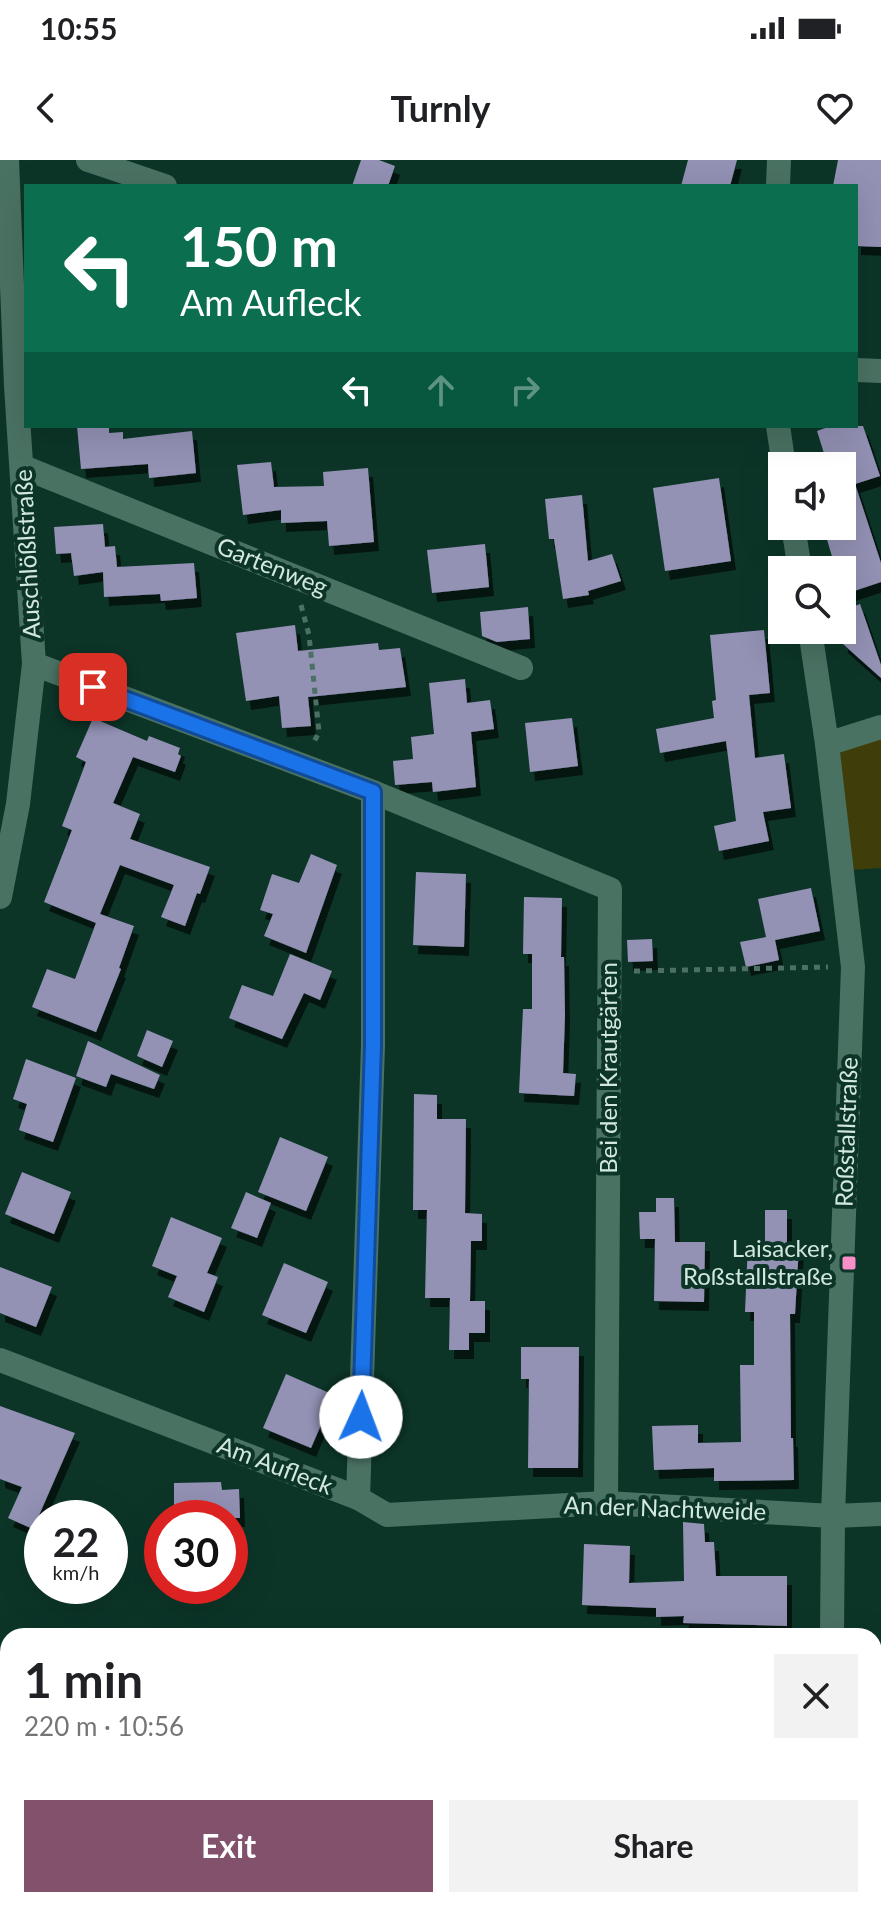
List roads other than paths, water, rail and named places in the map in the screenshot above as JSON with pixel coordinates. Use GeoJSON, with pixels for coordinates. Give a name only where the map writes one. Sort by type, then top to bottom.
{"type":"FeatureCollection","features":[{"type":"Feature","properties":{"kind":"street","name":"Auschlößlstraße"},"geometry":{"type":"LineString","coordinates":[[0,897],[18,804],[34,664],[16,386],[7,160]]}},
{"type":"Feature","properties":{"kind":"street"},"geometry":{"type":"LineString","coordinates":[[88,160],[159,184]]}},
{"type":"Feature","properties":{"kind":"street"},"geometry":{"type":"LineString","coordinates":[[778,184],[779,160]]}},
{"type":"Feature","properties":{"kind":"street"},"geometry":{"type":"LineString","coordinates":[[858,370],[881,371]]}},
{"type":"Feature","properties":{"kind":"street"},"geometry":{"type":"LineString","coordinates":[[778,428],[782,452]]}},
{"type":"Feature","properties":{"kind":"street","name":"Gartenweg"},"geometry":{"type":"LineString","coordinates":[[23,467],[521,668]]}},
{"type":"Feature","properties":{"kind":"street","name":"Roßstallstraße"},"geometry":{"type":"LineString","coordinates":[[812,644],[853,967],[833,1516],[832,1628]]}},
{"type":"Feature","properties":{"kind":"street"},"geometry":{"type":"LineString","coordinates":[[34,664],[373,792]]}},
{"type":"Feature","properties":{"kind":"street"},"geometry":{"type":"LineString","coordinates":[[827,744],[881,727]]}},
{"type":"Feature","properties":{"kind":"street","name":"Bei den Krautgärten"},"geometry":{"type":"LineString","coordinates":[[373,792],[610,889],[606,1503]]}},
{"type":"Feature","properties":{"kind":"street","name":"Am Aufleck"},"geometry":{"type":"LineString","coordinates":[[0,1360],[358,1498],[373,1045],[373,792]]}},
{"type":"Feature","properties":{"kind":"street","name":"An der Nachtweide"},"geometry":{"type":"LineString","coordinates":[[358,1498],[387,1515],[606,1503],[833,1516],[881,1514]]}},
{"type":"Feature","properties":{"kind":"place","name":"Laisacker, Roßstallstraße"},"geometry":{"type":"Point","coordinates":[849,1263]}}]}
